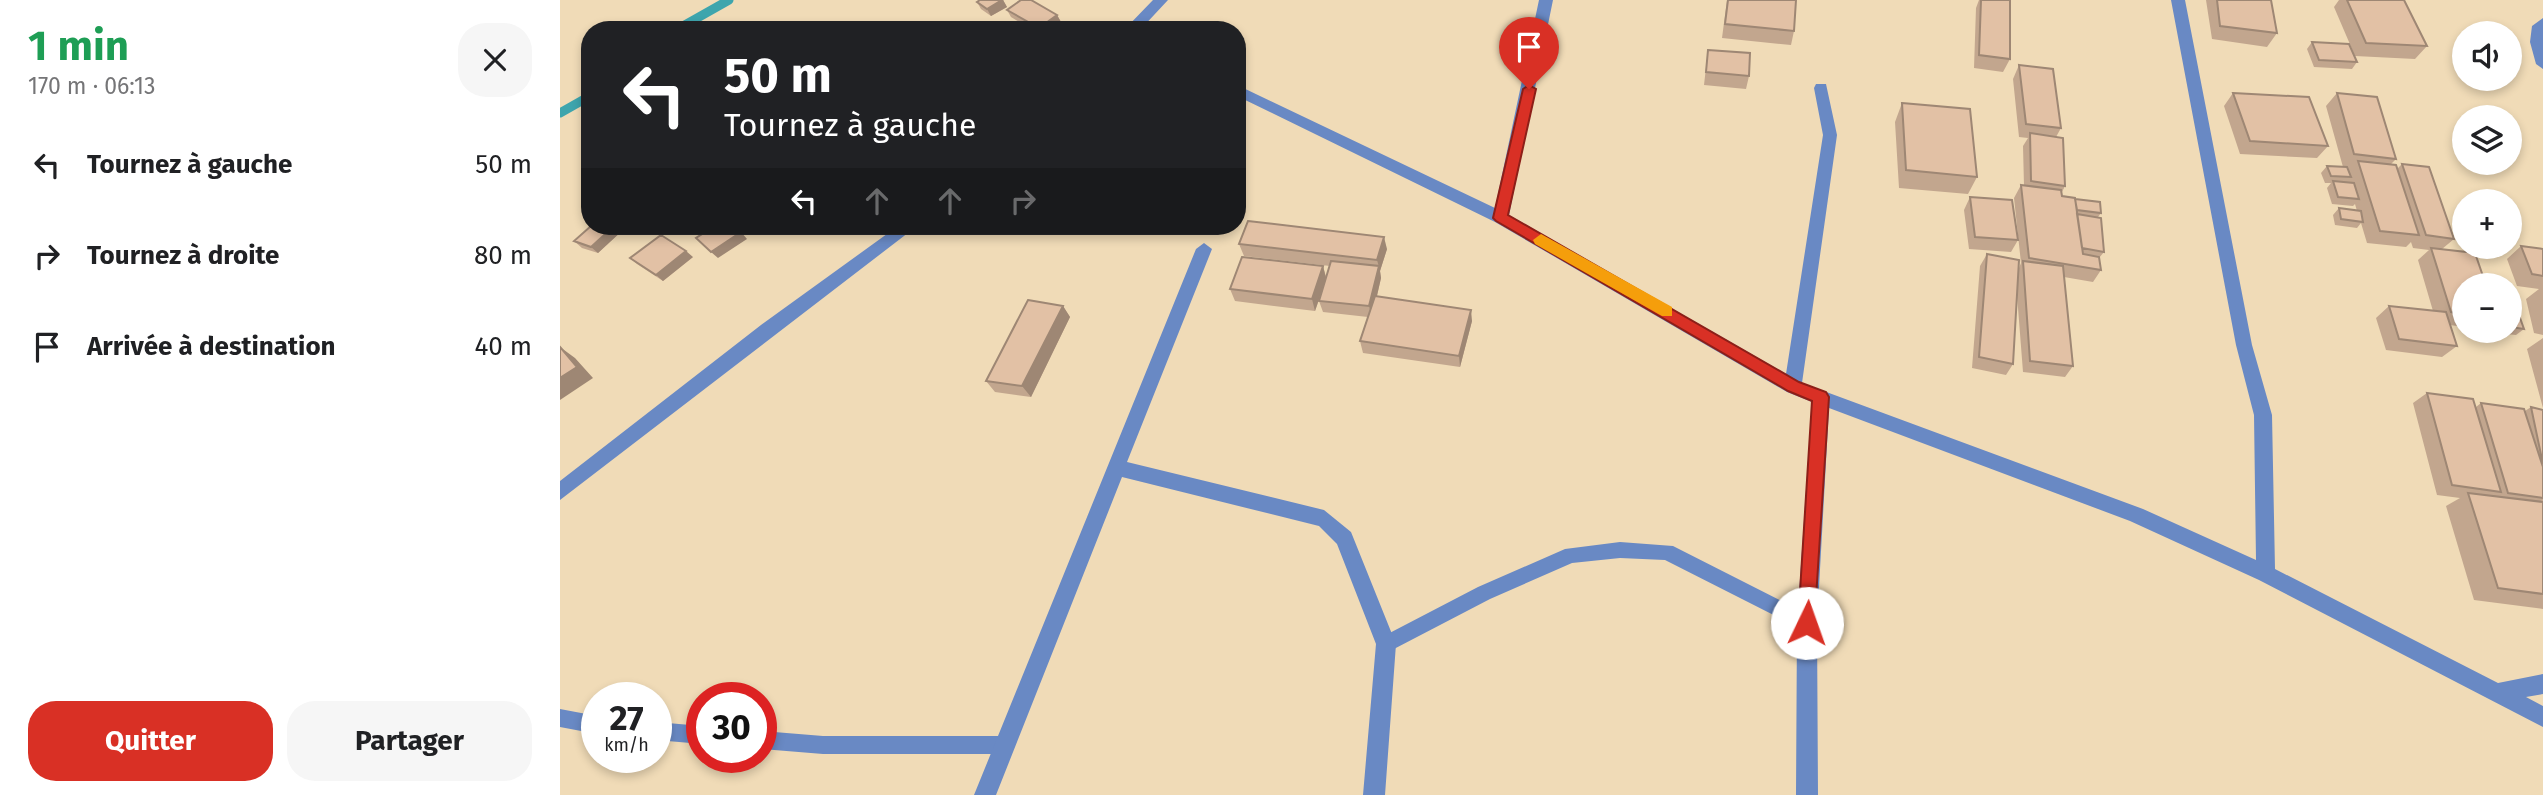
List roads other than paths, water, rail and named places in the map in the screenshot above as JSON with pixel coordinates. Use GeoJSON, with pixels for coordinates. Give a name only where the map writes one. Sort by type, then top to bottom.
{"type":"FeatureCollection","features":[{"type":"Feature","properties":{"kind":"street"},"geometry":{"type":"LineString","coordinates":[[1139,21],[1161,0]]}},
{"type":"Feature","properties":{"kind":"street"},"geometry":{"type":"LineString","coordinates":[[1501,218],[1546,0]]}},
{"type":"Feature","properties":{"kind":"street"},"geometry":{"type":"LineString","coordinates":[[2178,0],[2244,345],[2263,415],[2266,574]]}},
{"type":"Feature","properties":{"kind":"street"},"geometry":{"type":"LineString","coordinates":[[2543,23],[2537,42],[2543,64]]}},
{"type":"Feature","properties":{"kind":"street"},"geometry":{"type":"LineString","coordinates":[[1793,387],[1830,135],[1821,88]]}},
{"type":"Feature","properties":{"kind":"street"},"geometry":{"type":"LineString","coordinates":[[1246,94],[1501,218],[1793,387],[2136,515],[2266,574],[2543,717]]}},
{"type":"Feature","properties":{"kind":"street"},"geometry":{"type":"LineString","coordinates":[[560,492],[767,330],[897,235]]}},
{"type":"Feature","properties":{"kind":"street"},"geometry":{"type":"LineString","coordinates":[[985,795],[1204,249]]}},
{"type":"Feature","properties":{"kind":"street"},"geometry":{"type":"LineString","coordinates":[[1807,795],[1807,623],[1821,397]]}},
{"type":"Feature","properties":{"kind":"street"},"geometry":{"type":"LineString","coordinates":[[1117,468],[1324,519],[1344,538],[1386,644],[1374,795]]}},
{"type":"Feature","properties":{"kind":"street"},"geometry":{"type":"LineString","coordinates":[[2497,693],[2543,684]]}},
{"type":"Feature","properties":{"kind":"lane"},"geometry":{"type":"LineString","coordinates":[[1386,644],[1484,593],[1571,555],[1620,550],[1667,552],[1807,623]]}},
{"type":"Feature","properties":{"kind":"lane"},"geometry":{"type":"LineString","coordinates":[[560,718],[581,722]]}},
{"type":"Feature","properties":{"kind":"lane"},"geometry":{"type":"LineString","coordinates":[[777,742],[823,746],[1005,745]]}},
{"type":"Feature","properties":{"kind":"waterway"},"geometry":{"type":"LineString","coordinates":[[692,21],[729,0]]}},
{"type":"Feature","properties":{"kind":"waterway"},"geometry":{"type":"LineString","coordinates":[[560,113],[581,101]]}}]}
